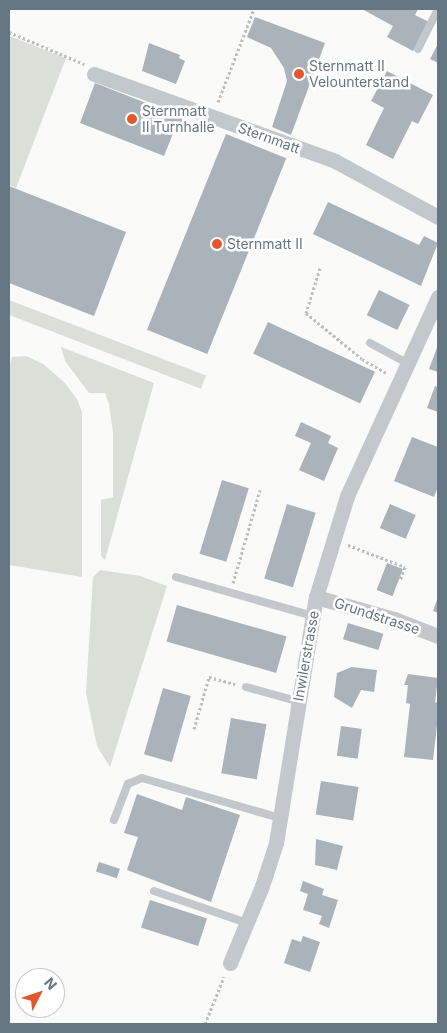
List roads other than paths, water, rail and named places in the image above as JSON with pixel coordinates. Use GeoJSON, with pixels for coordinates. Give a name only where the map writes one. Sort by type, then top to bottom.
{"type":"FeatureCollection","features":[{"type":"Feature","properties":{"kind":"street","name":"Sternmatt"},"geometry":{"type":"LineString","coordinates":[[94,74],[335,161],[438,217]]}},
{"type":"Feature","properties":{"kind":"street","name":"Inwilerstrasse"},"geometry":{"type":"LineString","coordinates":[[230,963],[262,886],[280,818],[297,701],[316,597],[347,496],[438,297]]}},
{"type":"Feature","properties":{"kind":"street","name":"Grundstrasse"},"geometry":{"type":"LineString","coordinates":[[316,597],[394,619],[438,636]]}},
{"type":"Feature","properties":{"kind":"lane"},"geometry":{"type":"LineString","coordinates":[[418,49],[438,9]]}},
{"type":"Feature","properties":{"kind":"lane"},"geometry":{"type":"LineString","coordinates":[[370,343],[407,363]]}},
{"type":"Feature","properties":{"kind":"lane"},"geometry":{"type":"LineString","coordinates":[[176,577],[313,616]]}},
{"type":"Feature","properties":{"kind":"lane"},"geometry":{"type":"LineString","coordinates":[[246,687],[297,701]]}},
{"type":"Feature","properties":{"kind":"lane"},"geometry":{"type":"LineString","coordinates":[[114,820],[128,784],[142,778],[280,818]]}},
{"type":"Feature","properties":{"kind":"lane"},"geometry":{"type":"LineString","coordinates":[[154,891],[247,923]]}},
{"type":"Feature","properties":{"kind":"place","name":"Sternmatt II Velounterstand"},"geometry":{"type":"Point","coordinates":[299,74]}},
{"type":"Feature","properties":{"kind":"place","name":"Sternmatt II Turnhalle"},"geometry":{"type":"Point","coordinates":[132,119]}},
{"type":"Feature","properties":{"kind":"place","name":"Sternmatt II"},"geometry":{"type":"Point","coordinates":[217,244]}}]}
